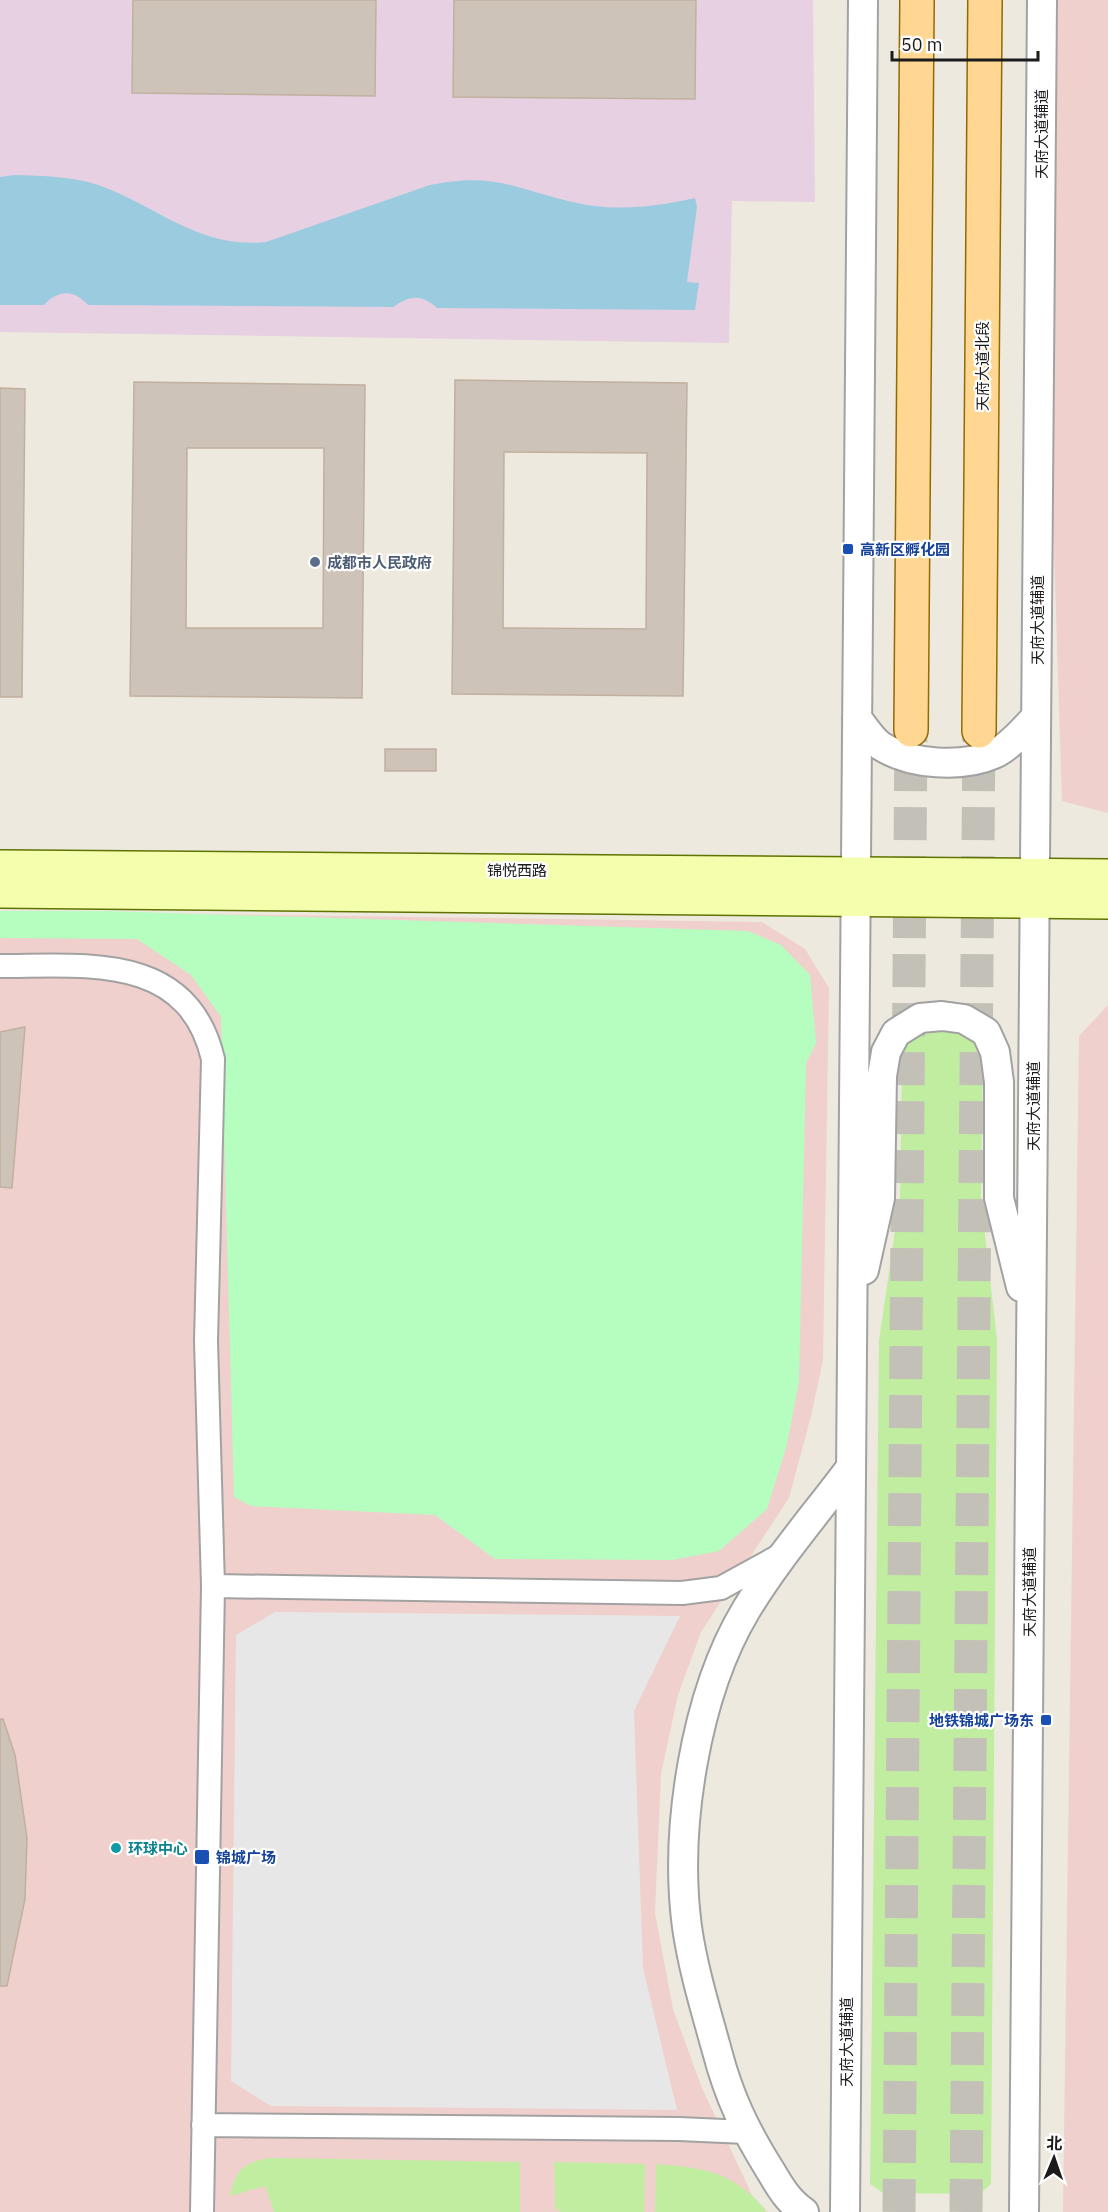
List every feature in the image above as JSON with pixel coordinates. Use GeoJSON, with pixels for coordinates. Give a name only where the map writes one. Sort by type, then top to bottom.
{"type":"FeatureCollection","features":[{"type":"Feature","properties":{"kind":"main road"},"geometry":{"type":"LineString","coordinates":[[911,730],[917,0]]}},
{"type":"Feature","properties":{"kind":"main road","name":"天府大道北段"},"geometry":{"type":"LineString","coordinates":[[979,731],[985,0]]}},
{"type":"Feature","properties":{"kind":"main road","name":"锦悦西路"},"geometry":{"type":"LineString","coordinates":[[0,867],[1035,889]]}},
{"type":"Feature","properties":{"kind":"main road"},"geometry":{"type":"LineString","coordinates":[[1035,889],[1108,876]]}},
{"type":"Feature","properties":{"kind":"main road","name":"锦悦西路"},"geometry":{"type":"LineString","coordinates":[[0,891],[856,885]]}},
{"type":"Feature","properties":{"kind":"main road"},"geometry":{"type":"LineString","coordinates":[[1035,889],[1108,902]]}},
{"type":"Feature","properties":{"kind":"street","name":"天府大道辅道"},"geometry":{"type":"LineString","coordinates":[[845,2212],[863,0]]}},
{"type":"Feature","properties":{"kind":"street","name":"天府大道辅道"},"geometry":{"type":"LineString","coordinates":[[1024,2212],[1042,0]]}},
{"type":"Feature","properties":{"kind":"street"},"geometry":{"type":"LineString","coordinates":[[857,718],[880,745],[903,756],[964,762],[996,754],[1036,717]]}},
{"type":"Feature","properties":{"kind":"street"},"geometry":{"type":"LineString","coordinates":[[0,966],[105,966],[144,975],[184,1002],[207,1035],[213,1059],[206,1341],[213,1586],[202,2212]]}},
{"type":"Feature","properties":{"kind":"street"},"geometry":{"type":"LineString","coordinates":[[852,1324],[880,1198],[882,1076],[886,1052],[896,1033],[920,1018],[942,1016],[964,1019],[986,1032],[995,1052],[999,1082],[999,1198],[1031,1327]]}},
{"type":"Feature","properties":{"kind":"street"},"geometry":{"type":"LineString","coordinates":[[804,2212],[791,2203],[746,2132],[728,2091],[687,1928],[682,1847],[693,1767],[713,1682],[746,1611],[851,1467]]}},
{"type":"Feature","properties":{"kind":"street"},"geometry":{"type":"LineString","coordinates":[[213,1586],[682,1593],[721,1588],[750,1574],[790,1548]]}},
{"type":"Feature","properties":{"kind":"street"},"geometry":{"type":"LineString","coordinates":[[203,2125],[679,2129],[746,2132]]}},
{"type":"Feature","properties":{"kind":"shaded area"},"geometry":{"type":"Polygon","coordinates":[[[0,0],[813,0],[815,202],[732,201],[729,343],[0,332],[0,0]]]}},
{"type":"Feature","properties":{"kind":"shaded area"},"geometry":{"type":"Polygon","coordinates":[[[1058,0],[1108,0],[1108,813],[1062,801],[1048,362],[1058,0]]]}},
{"type":"Feature","properties":{"kind":"shaded area"},"geometry":{"type":"Polygon","coordinates":[[[0,911],[762,922],[805,949],[829,988],[823,1360],[789,1498],[701,1632],[678,1695],[661,1774],[655,1913],[673,2009],[702,2088],[753,2197],[768,2212],[0,2212],[0,911]]]}},
{"type":"Feature","properties":{"kind":"shaded area"},"geometry":{"type":"Polygon","coordinates":[[[1108,1005],[1108,2212],[1063,2212],[1079,1036],[1108,1005]]]}},
{"type":"Feature","properties":{"kind":"shaded area"},"geometry":{"type":"Polygon","coordinates":[[[275,1612],[680,1616],[634,1711],[643,1968],[677,2110],[271,2106],[231,2081],[236,1635],[275,1612]]]}},
{"type":"Feature","properties":{"kind":"green space"},"geometry":{"type":"Polygon","coordinates":[[[0,911],[106,911],[748,931],[781,945],[810,975],[816,1043],[806,1063],[799,1381],[787,1444],[767,1509],[719,1551],[672,1560],[495,1559],[435,1515],[251,1506],[234,1497],[221,1017],[191,975],[137,939],[0,938],[0,911]]]}},
{"type":"Feature","properties":{"kind":"green space"},"geometry":{"type":"Polygon","coordinates":[[[957,1022],[983,1048],[981,1200],[997,1339],[991,2184],[980,2194],[883,2193],[870,2184],[879,1340],[900,1197],[902,1057],[909,1037],[914,1031],[928,1025],[957,1022]]]}},
{"type":"Feature","properties":{"kind":"green space"},"geometry":{"type":"Polygon","coordinates":[[[262,2159],[520,2162],[520,2212],[274,2212],[265,2186],[230,2196],[238,2173],[243,2168],[262,2159]]]}},
{"type":"Feature","properties":{"kind":"green space"},"geometry":{"type":"Polygon","coordinates":[[[554,2162],[645,2164],[644,2212],[561,2212],[555,2208],[554,2162]]]}},
{"type":"Feature","properties":{"kind":"green space"},"geometry":{"type":"Polygon","coordinates":[[[656,2164],[689,2167],[717,2174],[742,2188],[767,2212],[655,2212],[656,2164]]]}},
{"type":"Feature","properties":{"kind":"water"},"geometry":{"type":"Polygon","coordinates":[[[14,175],[58,177],[91,183],[122,195],[200,233],[242,242],[266,242],[430,185],[452,181],[503,183],[572,202],[603,207],[649,206],[695,198],[697,207],[687,282],[699,283],[695,310],[437,308],[421,298],[410,298],[393,307],[88,305],[77,296],[66,293],[55,296],[44,305],[0,305],[0,177],[14,175]]]}},
{"type":"Feature","properties":{"kind":"building"},"geometry":{"type":"Polygon","coordinates":[[[133,0],[376,0],[375,96],[132,93],[133,0]]]}},
{"type":"Feature","properties":{"kind":"building"},"geometry":{"type":"Polygon","coordinates":[[[454,0],[696,0],[695,99],[453,97],[454,0]]]}},
{"type":"Feature","properties":{"kind":"building"},"geometry":{"type":"Polygon","coordinates":[[[455,380],[687,383],[683,696],[452,694],[455,380]],[[504,452],[503,628],[646,629],[647,453],[504,452]]]}},
{"type":"Feature","properties":{"kind":"building"},"geometry":{"type":"Polygon","coordinates":[[[134,382],[365,385],[362,698],[130,696],[134,382]],[[187,448],[186,628],[323,628],[324,448],[187,448]]]}},
{"type":"Feature","properties":{"kind":"building"},"geometry":{"type":"Polygon","coordinates":[[[0,388],[25,389],[22,697],[0,697],[0,388]]]}},
{"type":"Feature","properties":{"kind":"building"},"geometry":{"type":"Polygon","coordinates":[[[385,749],[436,749],[436,771],[385,771],[385,749]]]}},
{"type":"Feature","properties":{"kind":"building"},"geometry":{"type":"Polygon","coordinates":[[[25,1027],[12,1188],[0,1187],[0,1032],[25,1027]]]}},
{"type":"Feature","properties":{"kind":"building"},"geometry":{"type":"Polygon","coordinates":[[[0,1719],[3,1719],[15,1755],[27,1838],[25,1899],[7,1986],[0,1986],[0,1719]]]}},
{"type":"Feature","properties":{"kind":"tunnel"},"geometry":{"type":"LineString","coordinates":[[899,2212],[911,730]]}},
{"type":"Feature","properties":{"kind":"tunnel"},"geometry":{"type":"LineString","coordinates":[[966,2212],[979,731]]}},
{"type":"Feature","properties":{"kind":"place","name":"高新区孵化园"},"geometry":{"type":"Point","coordinates":[848,549]}},
{"type":"Feature","properties":{"kind":"place","name":"成都市人民政府"},"geometry":{"type":"Point","coordinates":[315,562]}},
{"type":"Feature","properties":{"kind":"place","name":"地铁锦城广场东"},"geometry":{"type":"Point","coordinates":[1046,1720]}},
{"type":"Feature","properties":{"kind":"place","name":"环球中心"},"geometry":{"type":"Point","coordinates":[116,1848]}},
{"type":"Feature","properties":{"kind":"place","name":"锦城广场"},"geometry":{"type":"Point","coordinates":[202,1857]}}]}
